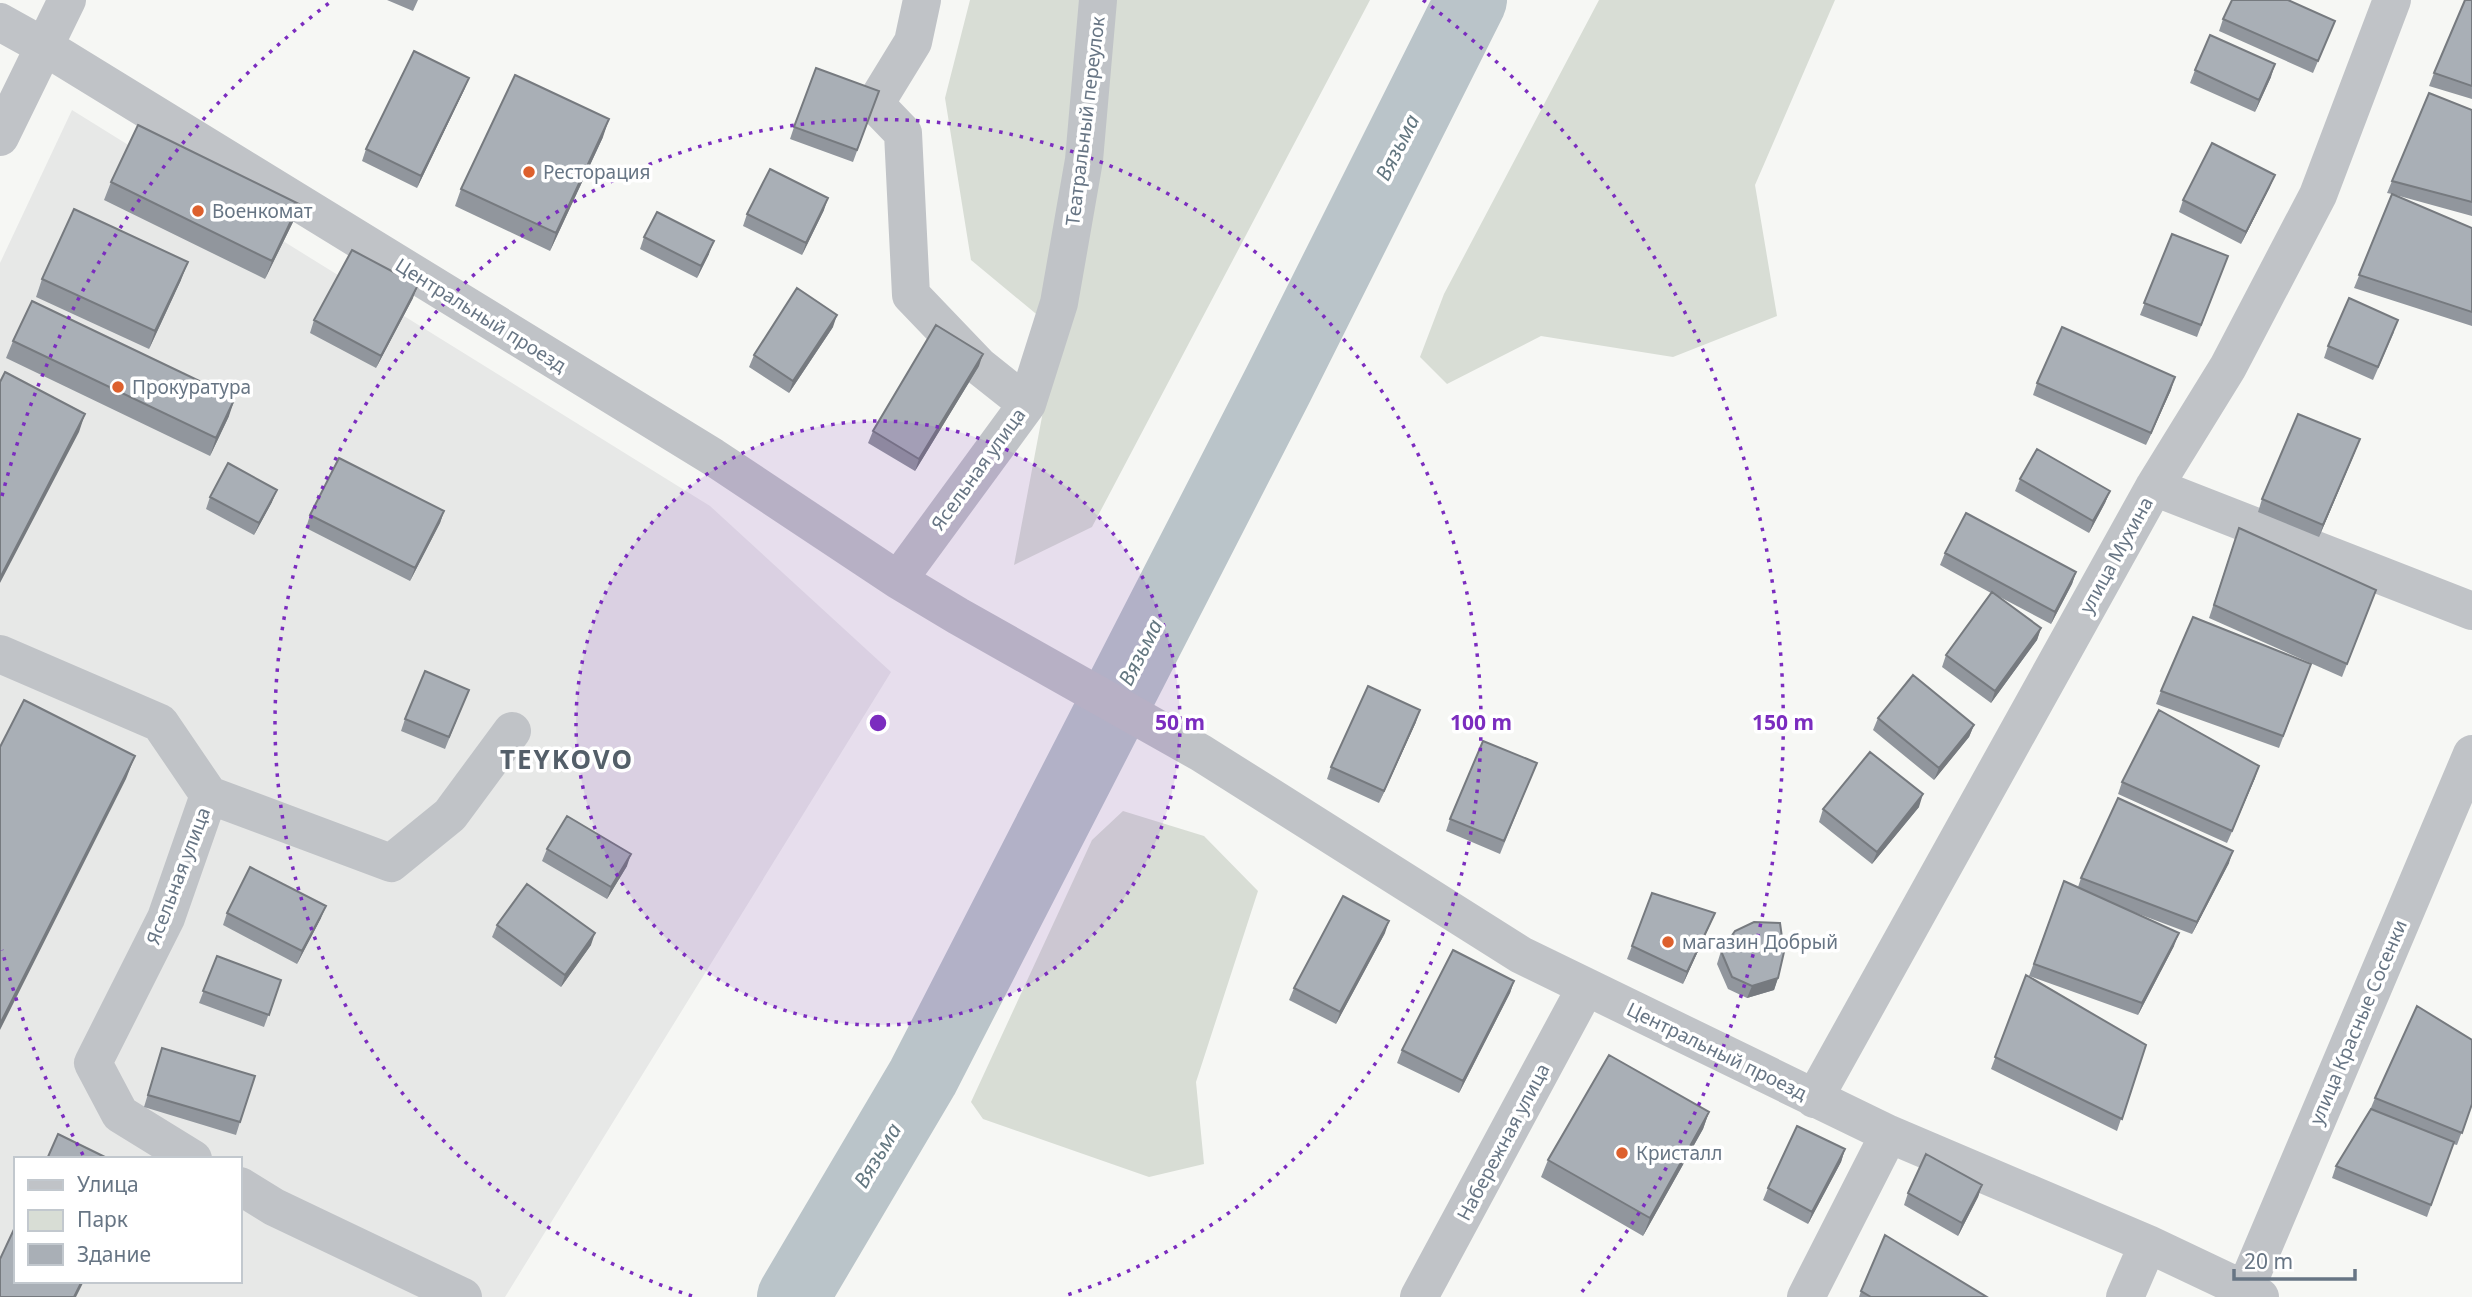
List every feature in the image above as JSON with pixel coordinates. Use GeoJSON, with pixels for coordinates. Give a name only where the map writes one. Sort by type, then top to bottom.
{"type":"FeatureCollection","features":[{"type":"Feature","properties":{"kind":"street"},"geometry":{"type":"LineString","coordinates":[[0,137],[67,0]]}},
{"type":"Feature","properties":{"kind":"street","name":"Ясельная улица"},"geometry":{"type":"LineString","coordinates":[[898,580],[1027,404],[979,366],[911,295],[903,133],[875,104],[913,43],[922,0]]}},
{"type":"Feature","properties":{"kind":"street","name":"Театральный переулок"},"geometry":{"type":"LineString","coordinates":[[1027,404],[1059,303],[1084,160],[1098,0]]}},
{"type":"Feature","properties":{"kind":"street","name":"улица Мухина"},"geometry":{"type":"LineString","coordinates":[[1814,1099],[2154,487],[2228,367],[2318,195],[2392,0]]}},
{"type":"Feature","properties":{"kind":"street","name":"Центральный проезд"},"geometry":{"type":"LineString","coordinates":[[0,22],[713,457],[898,580],[1201,753],[1521,955],[1889,1134],[2148,1244],[2252,1293]]}},
{"type":"Feature","properties":{"kind":"street"},"geometry":{"type":"LineString","coordinates":[[2154,487],[2472,611]]}},
{"type":"Feature","properties":{"kind":"street","name":"Ясельная улица"},"geometry":{"type":"LineString","coordinates":[[0,654],[160,723],[209,795],[166,918],[93,1063],[120,1114],[190,1157]]}},
{"type":"Feature","properties":{"kind":"street"},"geometry":{"type":"LineString","coordinates":[[209,795],[391,863],[450,815],[512,731]]}},
{"type":"Feature","properties":{"kind":"street","name":"улица Красные Сосенки"},"geometry":{"type":"LineString","coordinates":[[2252,1293],[2472,754]]}},
{"type":"Feature","properties":{"kind":"street","name":"Набережная улица"},"geometry":{"type":"LineString","coordinates":[[1419,1297],[1586,987]]}},
{"type":"Feature","properties":{"kind":"street"},"geometry":{"type":"LineString","coordinates":[[1806,1297],[1889,1134]]}},
{"type":"Feature","properties":{"kind":"street"},"geometry":{"type":"LineString","coordinates":[[242,1187],[274,1207],[463,1297]]}},
{"type":"Feature","properties":{"kind":"street"},"geometry":{"type":"LineString","coordinates":[[2125,1297],[2148,1244]]}},
{"type":"Feature","properties":{"kind":"shaded area"},"geometry":{"type":"Polygon","coordinates":[[[72,110],[710,506],[891,672],[505,1297],[0,1297],[0,263],[72,110]]]}},
{"type":"Feature","properties":{"kind":"green space"},"geometry":{"type":"Polygon","coordinates":[[[970,0],[1370,0],[1092,527],[1014,565],[1058,332],[971,260],[945,98],[970,0]]]}},
{"type":"Feature","properties":{"kind":"green space"},"geometry":{"type":"Polygon","coordinates":[[[1599,0],[1835,0],[1755,185],[1777,316],[1673,357],[1541,336],[1447,384],[1420,357],[1444,294],[1599,0]]]}},
{"type":"Feature","properties":{"kind":"green space"},"geometry":{"type":"Polygon","coordinates":[[[1123,811],[1204,836],[1258,891],[1196,1082],[1204,1164],[1149,1177],[983,1119],[971,1102],[1092,840],[1123,811]]]}},
{"type":"Feature","properties":{"kind":"building"},"geometry":{"type":"Polygon","coordinates":[[[2232,0],[2288,0],[2335,21],[2318,61],[2223,19],[2232,0]]]}},
{"type":"Feature","properties":{"kind":"building"},"geometry":{"type":"Polygon","coordinates":[[[2465,0],[2472,0],[2472,86],[2434,73],[2465,0]]]}},
{"type":"Feature","properties":{"kind":"building"},"geometry":{"type":"Polygon","coordinates":[[[2210,35],[2275,64],[2259,100],[2195,70],[2210,35]]]}},
{"type":"Feature","properties":{"kind":"building"},"geometry":{"type":"Polygon","coordinates":[[[414,51],[469,78],[421,176],[366,149],[414,51]]]}},
{"type":"Feature","properties":{"kind":"building"},"geometry":{"type":"Polygon","coordinates":[[[816,68],[879,91],[857,150],[794,127],[816,68]]]}},
{"type":"Feature","properties":{"kind":"building","name":"Ресторация"},"geometry":{"type":"Polygon","coordinates":[[[515,75],[609,119],[556,233],[461,189],[515,75]]]}},
{"type":"Feature","properties":{"kind":"building"},"geometry":{"type":"Polygon","coordinates":[[[2429,93],[2472,110],[2472,202],[2392,181],[2429,93]]]}},
{"type":"Feature","properties":{"kind":"building","name":"Военкомат"},"geometry":{"type":"Polygon","coordinates":[[[138,125],[299,204],[272,261],[111,182],[138,125]]]}},
{"type":"Feature","properties":{"kind":"building"},"geometry":{"type":"Polygon","coordinates":[[[2212,143],[2275,175],[2246,232],[2183,200],[2212,143]]]}},
{"type":"Feature","properties":{"kind":"building"},"geometry":{"type":"Polygon","coordinates":[[[770,169],[828,198],[806,243],[747,214],[770,169]]]}},
{"type":"Feature","properties":{"kind":"building"},"geometry":{"type":"Polygon","coordinates":[[[2392,194],[2472,228],[2472,312],[2359,275],[2392,194]]]}},
{"type":"Feature","properties":{"kind":"building"},"geometry":{"type":"Polygon","coordinates":[[[74,209],[188,262],[155,331],[42,279],[74,209]]]}},
{"type":"Feature","properties":{"kind":"building"},"geometry":{"type":"Polygon","coordinates":[[[657,212],[714,241],[701,266],[644,237],[657,212]]]}},
{"type":"Feature","properties":{"kind":"building"},"geometry":{"type":"Polygon","coordinates":[[[2172,234],[2228,256],[2201,325],[2144,303],[2172,234]]]}},
{"type":"Feature","properties":{"kind":"building"},"geometry":{"type":"Polygon","coordinates":[[[352,250],[418,285],[381,356],[314,320],[352,250]]]}},
{"type":"Feature","properties":{"kind":"building"},"geometry":{"type":"Polygon","coordinates":[[[797,288],[837,315],[793,381],[754,355],[797,288]]]}},
{"type":"Feature","properties":{"kind":"building"},"geometry":{"type":"Polygon","coordinates":[[[2349,298],[2398,320],[2378,367],[2328,346],[2349,298]]]}},
{"type":"Feature","properties":{"kind":"building"},"geometry":{"type":"Polygon","coordinates":[[[32,301],[235,398],[216,438],[13,341],[32,301]]]}},
{"type":"Feature","properties":{"kind":"building"},"geometry":{"type":"Polygon","coordinates":[[[936,325],[983,354],[919,459],[873,431],[936,325]]]}},
{"type":"Feature","properties":{"kind":"building"},"geometry":{"type":"Polygon","coordinates":[[[2062,327],[2175,377],[2151,433],[2037,383],[2062,327]]]}},
{"type":"Feature","properties":{"kind":"building"},"geometry":{"type":"Polygon","coordinates":[[[5,372],[85,414],[0,578],[0,382],[5,372]]]}},
{"type":"Feature","properties":{"kind":"building"},"geometry":{"type":"Polygon","coordinates":[[[2298,414],[2360,439],[2323,525],[2262,499],[2298,414]]]}},
{"type":"Feature","properties":{"kind":"building"},"geometry":{"type":"Polygon","coordinates":[[[2037,449],[2110,491],[2093,521],[2020,479],[2037,449]]]}},
{"type":"Feature","properties":{"kind":"building"},"geometry":{"type":"Polygon","coordinates":[[[339,458],[444,511],[415,568],[310,515],[339,458]]]}},
{"type":"Feature","properties":{"kind":"building"},"geometry":{"type":"Polygon","coordinates":[[[228,463],[277,490],[259,523],[210,497],[228,463]]]}},
{"type":"Feature","properties":{"kind":"building"},"geometry":{"type":"Polygon","coordinates":[[[1966,513],[2076,572],[2055,612],[1945,553],[1966,513]]]}},
{"type":"Feature","properties":{"kind":"building"},"geometry":{"type":"Polygon","coordinates":[[[2239,528],[2376,590],[2347,664],[2214,605],[2239,528]]]}},
{"type":"Feature","properties":{"kind":"building"},"geometry":{"type":"Polygon","coordinates":[[[1992,592],[2041,628],[1995,691],[1946,655],[1992,592]]]}},
{"type":"Feature","properties":{"kind":"building"},"geometry":{"type":"Polygon","coordinates":[[[2193,617],[2311,664],[2283,736],[2161,691],[2193,617]]]}},
{"type":"Feature","properties":{"kind":"building"},"geometry":{"type":"Polygon","coordinates":[[[425,671],[469,690],[449,737],[405,719],[425,671]]]}},
{"type":"Feature","properties":{"kind":"building"},"geometry":{"type":"Polygon","coordinates":[[[1913,675],[1974,725],[1939,768],[1878,718],[1913,675]]]}},
{"type":"Feature","properties":{"kind":"building"},"geometry":{"type":"Polygon","coordinates":[[[1368,686],[1420,710],[1384,791],[1331,767],[1368,686]]]}},
{"type":"Feature","properties":{"kind":"building"},"geometry":{"type":"Polygon","coordinates":[[[24,700],[135,756],[0,1024],[0,747],[24,700]]]}},
{"type":"Feature","properties":{"kind":"building"},"geometry":{"type":"Polygon","coordinates":[[[2159,710],[2259,766],[2232,831],[2122,782],[2159,710]]]}},
{"type":"Feature","properties":{"kind":"building"},"geometry":{"type":"Polygon","coordinates":[[[1483,741],[1537,763],[1504,841],[1450,819],[1483,741]]]}},
{"type":"Feature","properties":{"kind":"building"},"geometry":{"type":"Polygon","coordinates":[[[1870,752],[1923,794],[1877,852],[1823,809],[1870,752]]]}},
{"type":"Feature","properties":{"kind":"building"},"geometry":{"type":"Polygon","coordinates":[[[2118,798],[2233,851],[2197,922],[2081,878],[2118,798]]]}},
{"type":"Feature","properties":{"kind":"building"},"geometry":{"type":"Polygon","coordinates":[[[567,816],[631,854],[611,887],[547,849],[567,816]]]}},
{"type":"Feature","properties":{"kind":"building"},"geometry":{"type":"Polygon","coordinates":[[[250,867],[326,906],[302,951],[227,913],[250,867]]]}},
{"type":"Feature","properties":{"kind":"building"},"geometry":{"type":"Polygon","coordinates":[[[2064,881],[2179,933],[2142,1003],[2034,964],[2064,881]]]}},
{"type":"Feature","properties":{"kind":"building"},"geometry":{"type":"Polygon","coordinates":[[[527,884],[595,933],[565,975],[497,925],[527,884]]]}},
{"type":"Feature","properties":{"kind":"building","name":"магазин Добрый"},"geometry":{"type":"Polygon","coordinates":[[[1652,893],[1715,913],[1687,972],[1632,946],[1652,893]]]}},
{"type":"Feature","properties":{"kind":"building"},"geometry":{"type":"Polygon","coordinates":[[[1343,896],[1389,921],[1340,1012],[1294,988],[1343,896]]]}},
{"type":"Feature","properties":{"kind":"building"},"geometry":{"type":"Polygon","coordinates":[[[1754,922],[1780,923],[1784,952],[1778,978],[1752,986],[1732,977],[1721,951],[1735,931],[1754,922]]]}},
{"type":"Feature","properties":{"kind":"building"},"geometry":{"type":"Polygon","coordinates":[[[1453,950],[1514,981],[1463,1081],[1402,1050],[1453,950]]]}},
{"type":"Feature","properties":{"kind":"building"},"geometry":{"type":"Polygon","coordinates":[[[217,956],[281,980],[269,1015],[203,991],[217,956]]]}},
{"type":"Feature","properties":{"kind":"building"},"geometry":{"type":"Polygon","coordinates":[[[2026,975],[2146,1045],[2122,1119],[1995,1057],[2026,975]]]}},
{"type":"Feature","properties":{"kind":"building"},"geometry":{"type":"Polygon","coordinates":[[[2417,1006],[2472,1040],[2472,1104],[2462,1133],[2375,1098],[2417,1006]]]}},
{"type":"Feature","properties":{"kind":"building"},"geometry":{"type":"Polygon","coordinates":[[[162,1048],[255,1076],[240,1122],[148,1095],[162,1048]]]}},
{"type":"Feature","properties":{"kind":"building","name":"Кристалл"},"geometry":{"type":"Polygon","coordinates":[[[1609,1055],[1709,1112],[1650,1218],[1548,1160],[1609,1055]]]}},
{"type":"Feature","properties":{"kind":"building"},"geometry":{"type":"Polygon","coordinates":[[[2371,1109],[2454,1142],[2431,1205],[2336,1166],[2371,1109]]]}},
{"type":"Feature","properties":{"kind":"building"},"geometry":{"type":"Polygon","coordinates":[[[1797,1126],[1845,1149],[1812,1212],[1768,1188],[1797,1126]]]}},
{"type":"Feature","properties":{"kind":"building"},"geometry":{"type":"Polygon","coordinates":[[[58,1134],[105,1157],[48,1157],[58,1134]]]}},
{"type":"Feature","properties":{"kind":"building"},"geometry":{"type":"Polygon","coordinates":[[[1926,1154],[1982,1185],[1962,1223],[1908,1193],[1926,1154]]]}},
{"type":"Feature","properties":{"kind":"building"},"geometry":{"type":"Polygon","coordinates":[[[14,1229],[14,1283],[81,1283],[74,1297],[0,1297],[0,1259],[14,1229]]]}},
{"type":"Feature","properties":{"kind":"building"},"geometry":{"type":"Polygon","coordinates":[[[1885,1235],[1987,1297],[1871,1297],[1861,1291],[1885,1235]]]}},
{"type":"Feature","properties":{"kind":"waterway","name":"Вязьма"},"geometry":{"type":"LineString","coordinates":[[793,1297],[923,1077],[1278,385],[1471,0]]}},
{"type":"Feature","properties":{"kind":"place","name":"Ресторация"},"geometry":{"type":"Point","coordinates":[529,172]}},
{"type":"Feature","properties":{"kind":"place","name":"Военкомат"},"geometry":{"type":"Point","coordinates":[198,211]}},
{"type":"Feature","properties":{"kind":"place","name":"Прокуратура"},"geometry":{"type":"Point","coordinates":[118,387]}},
{"type":"Feature","properties":{"kind":"place","name":"магазин Добрый"},"geometry":{"type":"Point","coordinates":[1668,942]}},
{"type":"Feature","properties":{"kind":"place","name":"Кристалл"},"geometry":{"type":"Point","coordinates":[1622,1153]}},
{"type":"Feature","properties":{"kind":"district","name":"TEYKOVO"},"geometry":{"type":"Point","coordinates":[567,759]}}]}
